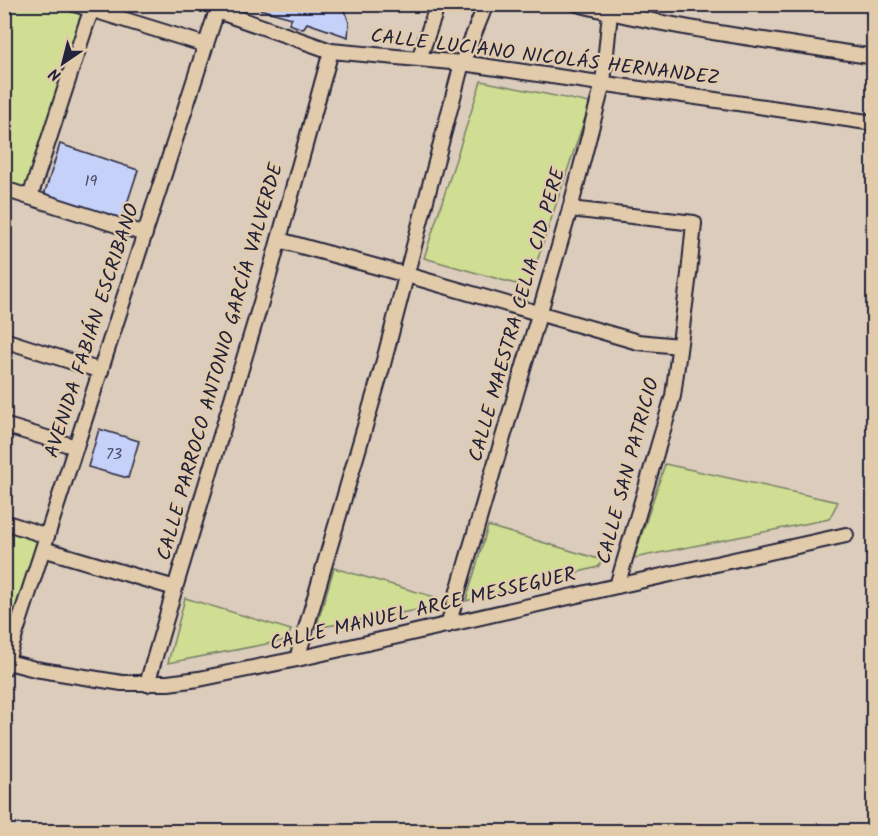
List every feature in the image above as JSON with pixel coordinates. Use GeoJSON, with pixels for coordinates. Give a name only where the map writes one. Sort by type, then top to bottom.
{"type":"FeatureCollection","features":[{"type":"Feature","properties":{"kind":"street"},"geometry":{"type":"LineString","coordinates":[[74,4],[93,8],[206,45]]}},
{"type":"Feature","properties":{"kind":"street"},"geometry":{"type":"LineString","coordinates":[[418,59],[438,4]]}},
{"type":"Feature","properties":{"kind":"street"},"geometry":{"type":"LineString","coordinates":[[297,659],[382,368],[462,63],[486,4]]}},
{"type":"Feature","properties":{"kind":"street"},"geometry":{"type":"LineString","coordinates":[[577,4],[610,13],[721,33],[873,57]]}},
{"type":"Feature","properties":{"kind":"street"},"geometry":{"type":"LineString","coordinates":[[30,197],[93,8]]}},
{"type":"Feature","properties":{"kind":"street","name":"CALLE LUCIANO NICOLÁS HERNANDEZ"},"geometry":{"type":"LineString","coordinates":[[218,8],[331,51],[462,63],[873,123]]}},
{"type":"Feature","properties":{"kind":"street","name":"AVENIDA FABIÁN ESCRIBANO"},"geometry":{"type":"LineString","coordinates":[[5,664],[218,8]]}},
{"type":"Feature","properties":{"kind":"street","name":"CALLE MAESTRA CELIA CID PERE"},"geometry":{"type":"LineString","coordinates":[[448,625],[570,209],[603,83],[610,13]]}},
{"type":"Feature","properties":{"kind":"street","name":"CALLE PARROCO ANTONIO GARCÍA VALVERDE"},"geometry":{"type":"LineString","coordinates":[[147,684],[279,240],[331,51]]}},
{"type":"Feature","properties":{"kind":"street"},"geometry":{"type":"LineString","coordinates":[[4,189],[145,234]]}},
{"type":"Feature","properties":{"kind":"street","name":"CALLE SAN PATRICIO"},"geometry":{"type":"LineString","coordinates":[[570,209],[694,223],[673,396],[617,585]]}},
{"type":"Feature","properties":{"kind":"street"},"geometry":{"type":"LineString","coordinates":[[279,240],[638,342],[679,346]]}},
{"type":"Feature","properties":{"kind":"street"},"geometry":{"type":"LineString","coordinates":[[4,340],[100,371]]}},
{"type":"Feature","properties":{"kind":"street"},"geometry":{"type":"LineString","coordinates":[[4,425],[76,447]]}},
{"type":"Feature","properties":{"kind":"street"},"geometry":{"type":"LineString","coordinates":[[4,522],[45,542],[175,588]]}},
{"type":"Feature","properties":{"kind":"street","name":"CALLE MANUEL ARCE MESSEGUER"},"geometry":{"type":"LineString","coordinates":[[5,664],[122,683],[147,684],[199,679],[846,535]]}},
{"type":"Feature","properties":{"kind":"green space"},"geometry":{"type":"Polygon","coordinates":[[[5,5],[74,5],[92,11],[30,197],[5,189],[5,5]]]}},
{"type":"Feature","properties":{"kind":"green space"},"geometry":{"type":"Polygon","coordinates":[[[481,81],[590,103],[529,285],[517,282],[516,284],[424,258],[481,81]]]}},
{"type":"Feature","properties":{"kind":"green space"},"geometry":{"type":"Polygon","coordinates":[[[665,464],[838,502],[829,519],[634,558],[665,464]]]}},
{"type":"Feature","properties":{"kind":"green space"},"geometry":{"type":"Polygon","coordinates":[[[4,522],[47,536],[4,661],[4,522]]]}},
{"type":"Feature","properties":{"kind":"green space"},"geometry":{"type":"Polygon","coordinates":[[[488,526],[602,560],[598,567],[466,601],[488,526]]]}},
{"type":"Feature","properties":{"kind":"green space"},"geometry":{"type":"Polygon","coordinates":[[[334,568],[438,598],[434,607],[316,628],[334,568]]]}},
{"type":"Feature","properties":{"kind":"green space"},"geometry":{"type":"Polygon","coordinates":[[[185,598],[291,630],[287,640],[168,663],[185,598]]]}},
{"type":"Feature","properties":{"kind":"building"},"geometry":{"type":"Polygon","coordinates":[[[253,4],[332,4],[342,8],[347,16],[348,37],[307,23],[303,29],[289,24],[292,18],[252,7],[253,4]]]}},
{"type":"Feature","properties":{"kind":"building"},"geometry":{"type":"Polygon","coordinates":[[[60,144],[138,170],[121,222],[46,196],[45,192],[60,144]]]}},
{"type":"Feature","properties":{"kind":"building"},"geometry":{"type":"Polygon","coordinates":[[[99,429],[139,441],[128,478],[88,467],[99,429]]]}}]}
